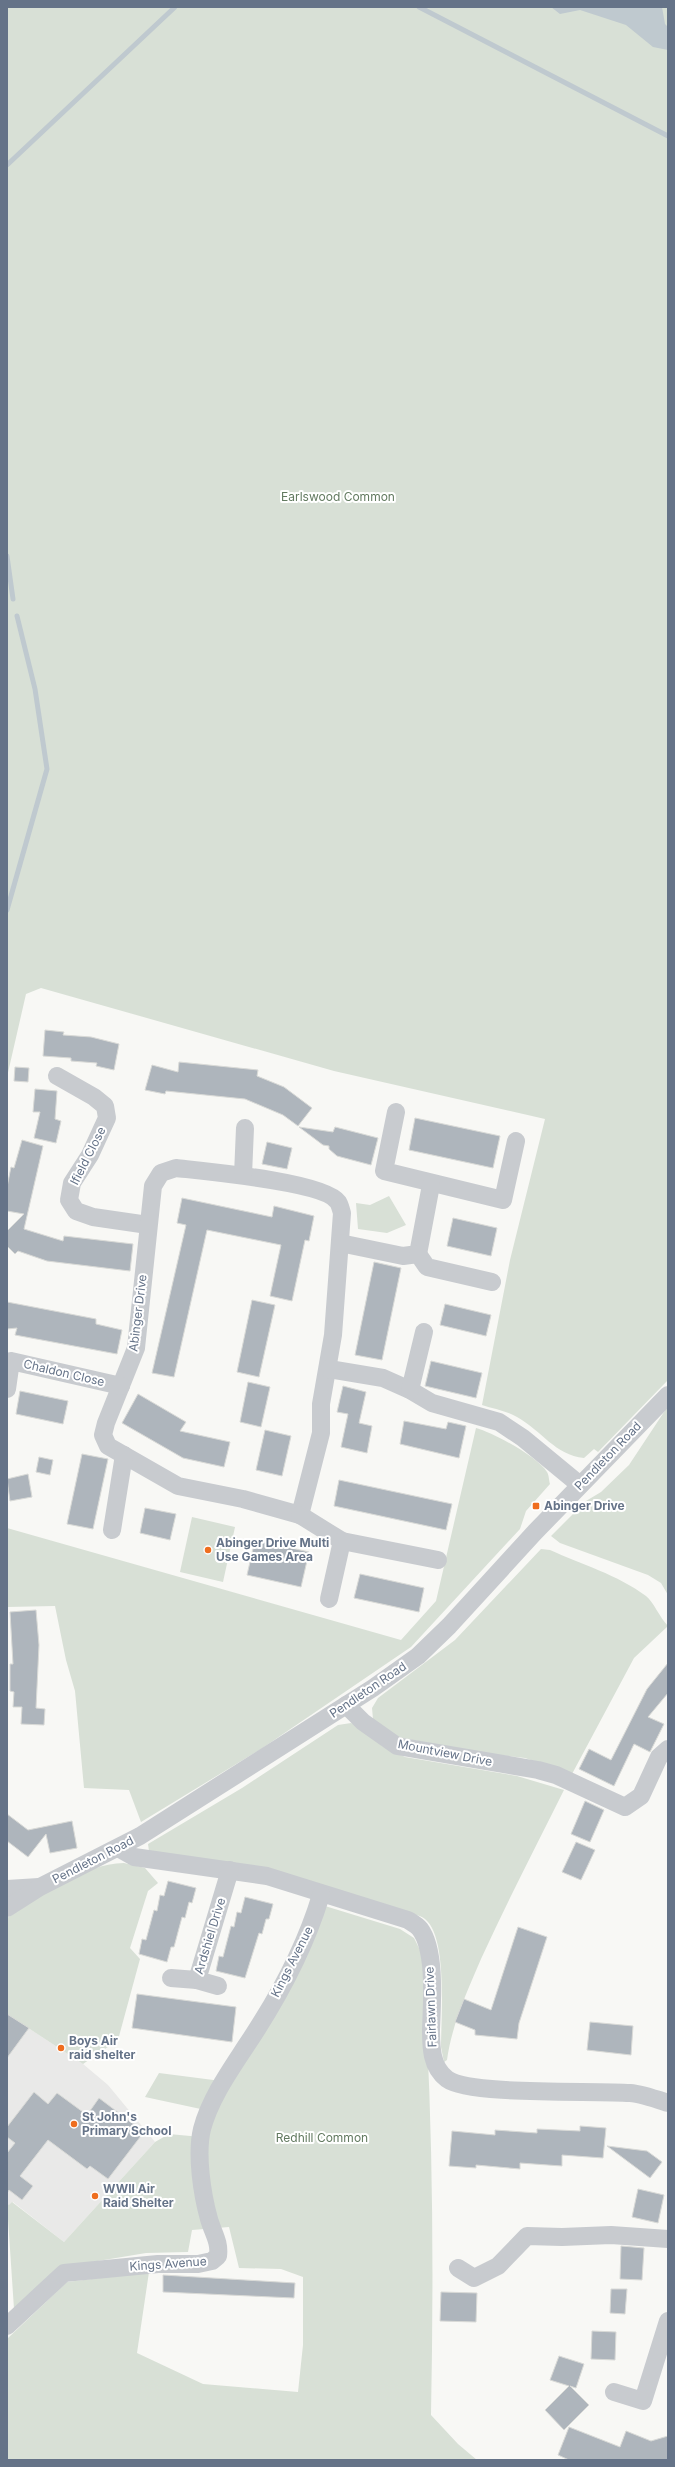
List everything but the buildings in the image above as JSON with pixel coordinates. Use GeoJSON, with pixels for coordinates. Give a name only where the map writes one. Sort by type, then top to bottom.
{"type":"FeatureCollection","features":[{"type":"Feature","properties":{"kind":"street","name":"Ifield Close"},"geometry":{"type":"LineString","coordinates":[[57,1076],[94,1097],[104,1106],[107,1118],[90,1155],[72,1183],[69,1200],[76,1211],[92,1217],[148,1225]]}},
{"type":"Feature","properties":{"kind":"street"},"geometry":{"type":"LineString","coordinates":[[396,1112],[384,1172],[431,1184],[503,1200],[516,1141]]}},
{"type":"Feature","properties":{"kind":"street"},"geometry":{"type":"LineString","coordinates":[[243,1175],[245,1128]]}},
{"type":"Feature","properties":{"kind":"street","name":"Abinger Drive"},"geometry":{"type":"LineString","coordinates":[[176,1168],[243,1175],[325,1194],[338,1201],[342,1213],[340,1243],[328,1369],[321,1404],[321,1433],[300,1515],[243,1499],[178,1486],[108,1446],[103,1435],[106,1424],[136,1348],[148,1225],[153,1186],[161,1173],[176,1168]]}},
{"type":"Feature","properties":{"kind":"street"},"geometry":{"type":"LineString","coordinates":[[431,1184],[418,1254],[427,1267],[492,1282]]}},
{"type":"Feature","properties":{"kind":"street"},"geometry":{"type":"LineString","coordinates":[[340,1243],[403,1256],[418,1254]]}},
{"type":"Feature","properties":{"kind":"street"},"geometry":{"type":"LineString","coordinates":[[410,1390],[424,1332]]}},
{"type":"Feature","properties":{"kind":"street","name":"Chaldon Close"},"geometry":{"type":"LineString","coordinates":[[7,1389],[11,1361],[121,1386]]}},
{"type":"Feature","properties":{"kind":"street"},"geometry":{"type":"LineString","coordinates":[[328,1369],[383,1378],[410,1390],[432,1403],[499,1422],[523,1438],[580,1485]]}},
{"type":"Feature","properties":{"kind":"street","name":"Pendleton Road"},"geometry":{"type":"LineString","coordinates":[[7,1908],[40,1887],[118,1848],[159,1824],[346,1705],[418,1656],[449,1626],[580,1485],[668,1395]]}},
{"type":"Feature","properties":{"kind":"street"},"geometry":{"type":"LineString","coordinates":[[112,1530],[124,1455]]}},
{"type":"Feature","properties":{"kind":"street"},"geometry":{"type":"LineString","coordinates":[[300,1515],[342,1541],[438,1560]]}},
{"type":"Feature","properties":{"kind":"street"},"geometry":{"type":"LineString","coordinates":[[329,1599],[342,1541]]}},
{"type":"Feature","properties":{"kind":"street","name":"Mountview Drive"},"geometry":{"type":"LineString","coordinates":[[346,1705],[363,1722],[397,1746],[556,1775],[625,1807],[641,1796],[659,1757],[668,1749]]}},
{"type":"Feature","properties":{"kind":"street","name":"Fairlawn Drive"},"geometry":{"type":"LineString","coordinates":[[118,1848],[134,1857],[267,1876],[321,1895],[408,1920],[420,1928],[428,1944],[432,1996],[431,2045],[435,2064],[447,2079],[461,2085],[516,2090],[632,2093],[668,2102]]}},
{"type":"Feature","properties":{"kind":"street","name":"Ardshiel Drive"},"geometry":{"type":"LineString","coordinates":[[218,1986],[197,1980],[230,1870]]}},
{"type":"Feature","properties":{"kind":"street"},"geometry":{"type":"LineString","coordinates":[[7,1890],[40,1887]]}},
{"type":"Feature","properties":{"kind":"street","name":"Kings Avenue"},"geometry":{"type":"LineString","coordinates":[[7,2326],[64,2273],[158,2264],[198,2264],[212,2261],[218,2256],[219,2245],[209,2218],[199,2157],[202,2128],[226,2074],[246,2046],[295,1961],[312,1927],[321,1895]]}},
{"type":"Feature","properties":{"kind":"street"},"geometry":{"type":"LineString","coordinates":[[171,1978],[197,1980]]}},
{"type":"Feature","properties":{"kind":"street"},"geometry":{"type":"LineString","coordinates":[[458,2268],[474,2278],[498,2266],[527,2236],[562,2237],[611,2235],[668,2240]]}},
{"type":"Feature","properties":{"kind":"street"},"geometry":{"type":"LineString","coordinates":[[614,2392],[650,2404],[668,2321]]}},
{"type":"Feature","properties":{"kind":"shaded area"},"geometry":{"type":"Polygon","coordinates":[[[551,7],[662,7],[665,24],[668,27],[668,50],[653,47],[626,25],[580,10],[560,14],[551,7]]]}},
{"type":"Feature","properties":{"kind":"shaded area","name":"St John's Primary School"},"geometry":{"type":"Polygon","coordinates":[[[7,2014],[83,2064],[108,2085],[155,2142],[64,2242],[13,2202],[9,2206],[7,2203],[7,2014]]]}},
{"type":"Feature","properties":{"kind":"green space","name":"Earlswood Common"},"geometry":{"type":"Polygon","coordinates":[[[7,7],[668,7],[668,1380],[598,1452],[594,1449],[584,1458],[565,1452],[513,1415],[482,1405],[510,1260],[545,1119],[334,1071],[41,988],[26,994],[7,1077],[7,7]]]}},
{"type":"Feature","properties":{"kind":"green space"},"geometry":{"type":"Polygon","coordinates":[[[389,1196],[406,1225],[387,1233],[358,1229],[356,1203],[370,1205],[389,1196]]]}},
{"type":"Feature","properties":{"kind":"green space"},"geometry":{"type":"Polygon","coordinates":[[[668,1406],[668,1595],[661,1583],[648,1575],[560,1543],[551,1536],[586,1501],[601,1492],[629,1465],[668,1406]]]}},
{"type":"Feature","properties":{"kind":"green space"},"geometry":{"type":"Polygon","coordinates":[[[476,1428],[504,1440],[535,1460],[547,1472],[550,1484],[526,1511],[520,1529],[411,1647],[261,1749],[141,1822],[129,1790],[84,1788],[75,1691],[66,1660],[55,1606],[7,1607],[7,1528],[401,1640],[436,1601],[476,1428]]]}},
{"type":"Feature","properties":{"kind":"green space","name":"Abinger Drive Multi Use Games Area"},"geometry":{"type":"Polygon","coordinates":[[[192,1517],[235,1527],[223,1582],[180,1572],[192,1517]]]}},
{"type":"Feature","properties":{"kind":"green space"},"geometry":{"type":"Polygon","coordinates":[[[541,1549],[550,1550],[624,1582],[649,1598],[668,1626],[634,1658],[572,1774],[525,1758],[481,1753],[397,1737],[373,1719],[372,1708],[378,1698],[455,1640],[541,1549]]]}},
{"type":"Feature","properties":{"kind":"green space"},"geometry":{"type":"Polygon","coordinates":[[[351,1723],[363,1729],[382,1746],[405,1757],[517,1776],[564,1790],[511,1895],[481,1959],[461,2008],[452,2034],[447,2060],[444,2062],[441,2047],[442,1979],[440,1960],[437,1943],[432,1928],[425,1919],[402,1911],[149,1851],[148,1844],[242,1788],[338,1725],[351,1723]]]}},
{"type":"Feature","properties":{"kind":"green space"},"geometry":{"type":"Polygon","coordinates":[[[124,1863],[145,1868],[158,1883],[148,1891],[130,1948],[140,1959],[118,2040],[83,2064],[7,2014],[7,1918],[48,1891],[78,1875],[108,1865],[124,1863]]]}},
{"type":"Feature","properties":{"kind":"green space","name":"Redhill Common"},"geometry":{"type":"Polygon","coordinates":[[[325,1906],[400,1929],[414,1938],[422,1954],[426,2012],[432,2184],[431,2415],[458,2444],[477,2460],[7,2460],[7,2339],[67,2282],[149,2272],[137,2353],[203,2384],[298,2392],[303,2345],[303,2277],[281,2269],[239,2268],[229,2227],[192,2230],[188,2252],[146,2253],[80,2264],[14,2309],[7,2204],[9,2205],[12,2202],[64,2242],[155,2142],[169,2134],[201,2137],[210,2111],[145,2097],[159,2073],[229,2082],[258,2041],[283,1998],[295,1975],[325,1906]]]}},
{"type":"Feature","properties":{"kind":"waterway"},"geometry":{"type":"LineString","coordinates":[[7,165],[175,7]]}},
{"type":"Feature","properties":{"kind":"waterway"},"geometry":{"type":"LineString","coordinates":[[419,7],[668,136]]}},
{"type":"Feature","properties":{"kind":"waterway"},"geometry":{"type":"LineString","coordinates":[[7,556],[13,599]]}},
{"type":"Feature","properties":{"kind":"waterway"},"geometry":{"type":"LineString","coordinates":[[7,910],[47,769],[35,689],[17,616]]}},
{"type":"Feature","properties":{"kind":"place","name":"Abinger Drive"},"geometry":{"type":"Point","coordinates":[536,1506]}},
{"type":"Feature","properties":{"kind":"place","name":"Abinger Drive Multi Use Games Area"},"geometry":{"type":"Point","coordinates":[208,1550]}},
{"type":"Feature","properties":{"kind":"place","name":"Boys Air raid shelter"},"geometry":{"type":"Point","coordinates":[61,2048]}},
{"type":"Feature","properties":{"kind":"place","name":"St John's Primary School"},"geometry":{"type":"Point","coordinates":[74,2124]}},
{"type":"Feature","properties":{"kind":"place","name":"WWII Air Raid Shelter"},"geometry":{"type":"Point","coordinates":[95,2196]}}]}
